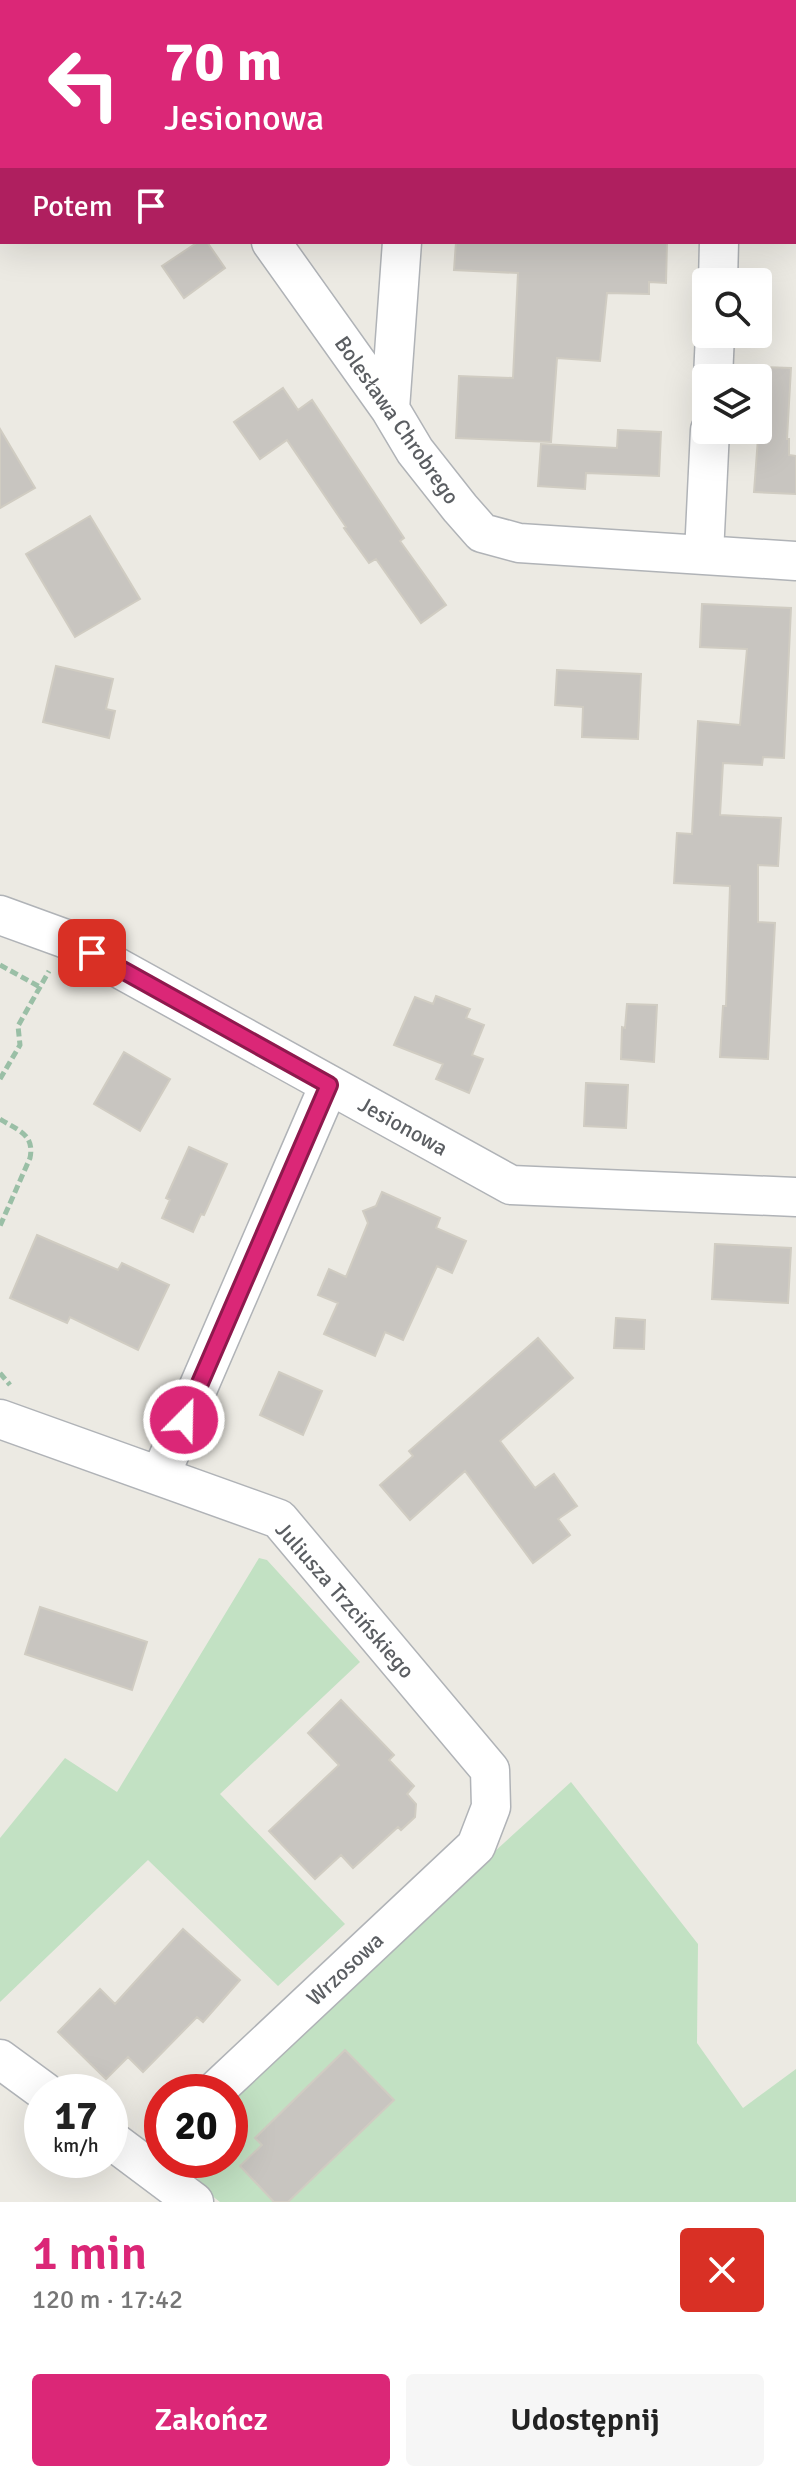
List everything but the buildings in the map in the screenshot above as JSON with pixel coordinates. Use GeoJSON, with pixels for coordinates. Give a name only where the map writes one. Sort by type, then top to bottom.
{"type":"FeatureCollection","features":[{"type":"Feature","properties":{"kind":"street","name":"Bolesława Chrobrego"},"geometry":{"type":"LineString","coordinates":[[272,244],[390,409],[415,451],[482,533],[519,543],[796,561]]}},
{"type":"Feature","properties":{"kind":"street"},"geometry":{"type":"LineString","coordinates":[[390,409],[402,244]]}},
{"type":"Feature","properties":{"kind":"street"},"geometry":{"type":"LineString","coordinates":[[718,268],[719,244]]}},
{"type":"Feature","properties":{"kind":"street"},"geometry":{"type":"LineString","coordinates":[[704,554],[709,444]]}},
{"type":"Feature","properties":{"kind":"street","name":"Jesionowa"},"geometry":{"type":"LineString","coordinates":[[0,915],[66,939],[511,1185],[796,1197]]}},
{"type":"Feature","properties":{"kind":"street"},"geometry":{"type":"LineString","coordinates":[[160,1476],[329,1085]]}},
{"type":"Feature","properties":{"kind":"street","name":"Juliusza Trzcińskiego"},"geometry":{"type":"LineString","coordinates":[[8,1406],[160,1476],[279,1519],[490,1770],[491,1807],[476,1846]]}},
{"type":"Feature","properties":{"kind":"street","name":"Wrzosowa"},"geometry":{"type":"LineString","coordinates":[[233,2074],[476,1846]]}},
{"type":"Feature","properties":{"kind":"street"},"geometry":{"type":"LineString","coordinates":[[0,2059],[24,2077]]}},
{"type":"Feature","properties":{"kind":"street"},"geometry":{"type":"LineString","coordinates":[[174,2178],[194,2202]]}},
{"type":"Feature","properties":{"kind":"path"},"geometry":{"type":"LineString","coordinates":[[0,965],[40,987],[18,1026],[20,1045],[0,1079]]}},
{"type":"Feature","properties":{"kind":"path"},"geometry":{"type":"LineString","coordinates":[[0,1119],[29,1138],[32,1147],[0,1226]]}},
{"type":"Feature","properties":{"kind":"path"},"geometry":{"type":"LineString","coordinates":[[0,1373],[8,1406]]}},
{"type":"Feature","properties":{"kind":"green space"},"geometry":{"type":"Polygon","coordinates":[[[259,1558],[267,1560],[360,1662],[220,1794],[345,1924],[278,1986],[148,1860],[0,2002],[0,1838],[65,1758],[117,1792],[259,1558]]]}},
{"type":"Feature","properties":{"kind":"green space"},"geometry":{"type":"Polygon","coordinates":[[[571,1782],[698,1944],[697,2043],[743,2108],[796,2069],[796,2202],[220,2202],[202,2188],[197,2178],[248,2178],[248,2076],[571,1782]]]}},
{"type":"Feature","properties":{"kind":"route"},"geometry":{"type":"LineString","coordinates":[[92,953],[329,1085],[184,1420]]}}]}
